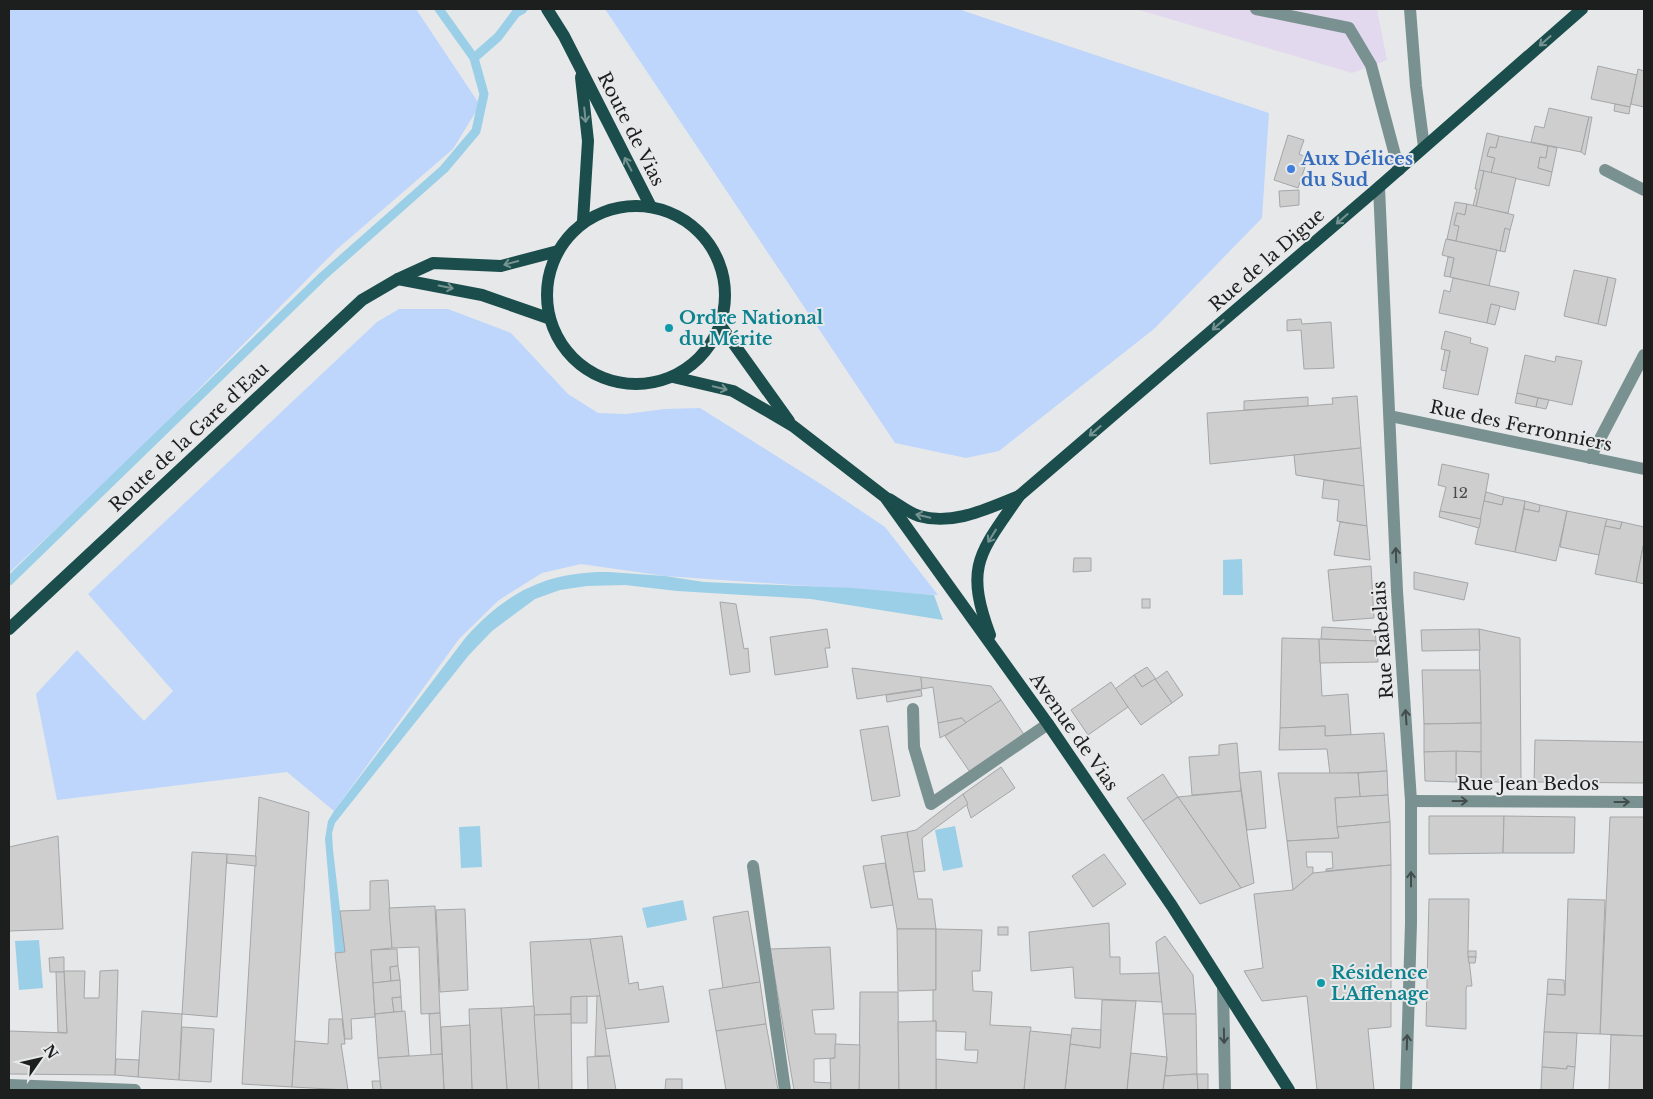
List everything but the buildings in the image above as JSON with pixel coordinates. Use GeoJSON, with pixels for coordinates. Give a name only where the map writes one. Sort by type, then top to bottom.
{"type":"FeatureCollection","features":[{"type":"Feature","properties":{"kind":"main road","name":"Route de Vias"},"geometry":{"type":"LineString","coordinates":[[548,9],[580,67],[651,207]]}},
{"type":"Feature","properties":{"kind":"main road","name":"Rue de la Digue"},"geometry":{"type":"LineString","coordinates":[[995,651],[979,604],[976,577],[980,558],[991,538],[1020,496],[1399,170],[1582,9]]}},
{"type":"Feature","properties":{"kind":"main road","name":"Route de Vias"},"geometry":{"type":"LineString","coordinates":[[580,67],[588,141],[583,221]]}},
{"type":"Feature","properties":{"kind":"main road"},"geometry":{"type":"LineString","coordinates":[[632,206],[651,207],[675,215],[695,229],[712,248],[722,271],[725,296],[721,326],[703,354],[689,367],[673,376],[653,383],[632,384],[612,381],[593,374],[576,362],[562,346],[548,318],[547,288],[550,269],[558,251],[583,221],[614,208],[632,206]]}},
{"type":"Feature","properties":{"kind":"main road","name":"Route de la Gare d'Eau"},"geometry":{"type":"LineString","coordinates":[[9,629],[362,300],[398,278],[433,263],[501,266],[558,251]]}},
{"type":"Feature","properties":{"kind":"main road"},"geometry":{"type":"LineString","coordinates":[[398,278],[482,295],[548,318]]}},
{"type":"Feature","properties":{"kind":"main road","name":"Avenue de Vias"},"geometry":{"type":"LineString","coordinates":[[721,326],[793,426]]}},
{"type":"Feature","properties":{"kind":"main road","name":"Avenue de Vias"},"geometry":{"type":"LineString","coordinates":[[673,376],[733,391],[793,426],[885,497],[1048,724],[1172,906],[1289,1090]]}},
{"type":"Feature","properties":{"kind":"main road","name":"Rue de la Digue"},"geometry":{"type":"LineString","coordinates":[[885,497],[918,516],[938,519],[966,517],[1020,496]]}},
{"type":"Feature","properties":{"kind":"street"},"geometry":{"type":"LineString","coordinates":[[1256,9],[1349,28],[1371,65],[1399,170]]}},
{"type":"Feature","properties":{"kind":"street"},"geometry":{"type":"LineString","coordinates":[[1410,9],[1416,86],[1424,147]]}},
{"type":"Feature","properties":{"kind":"street"},"geometry":{"type":"LineString","coordinates":[[1606,170],[1644,190]]}},
{"type":"Feature","properties":{"kind":"street","name":"Rue Rabelais"},"geometry":{"type":"LineString","coordinates":[[1378,187],[1397,591],[1411,801],[1411,923],[1406,1090]]}},
{"type":"Feature","properties":{"kind":"street"},"geometry":{"type":"LineString","coordinates":[[1590,458],[1644,355]]}},
{"type":"Feature","properties":{"kind":"street","name":"Rue des Ferronniers"},"geometry":{"type":"LineString","coordinates":[[1390,416],[1644,469]]}},
{"type":"Feature","properties":{"kind":"street"},"geometry":{"type":"LineString","coordinates":[[913,709],[914,747],[931,804],[1048,724]]}},
{"type":"Feature","properties":{"kind":"street","name":"Rue Jean Bedos"},"geometry":{"type":"LineString","coordinates":[[1411,801],[1644,802]]}},
{"type":"Feature","properties":{"kind":"street"},"geometry":{"type":"LineString","coordinates":[[753,866],[785,1090]]}},
{"type":"Feature","properties":{"kind":"street"},"geometry":{"type":"LineString","coordinates":[[1223,988],[1225,1090]]}},
{"type":"Feature","properties":{"kind":"street"},"geometry":{"type":"LineString","coordinates":[[9,1085],[135,1090]]}},
{"type":"Feature","properties":{"kind":"shaded area"},"geometry":{"type":"Polygon","coordinates":[[[9,9],[416,9],[480,105],[453,149],[336,250],[127,462],[9,573],[9,9]]]}},
{"type":"Feature","properties":{"kind":"shaded area"},"geometry":{"type":"Polygon","coordinates":[[[605,9],[958,9],[1269,113],[1262,218],[1154,329],[999,451],[966,458],[895,443],[605,9]]]}},
{"type":"Feature","properties":{"kind":"shaded area"},"geometry":{"type":"Polygon","coordinates":[[[1136,9],[1377,9],[1387,60],[1352,73],[1136,9]]]}},
{"type":"Feature","properties":{"kind":"shaded area"},"geometry":{"type":"Polygon","coordinates":[[[399,309],[448,309],[511,333],[568,394],[598,413],[626,414],[665,409],[700,408],[885,527],[938,595],[665,576],[581,564],[542,573],[499,600],[459,639],[334,811],[287,772],[57,800],[36,694],[77,650],[144,721],[173,691],[88,594],[377,322],[399,309]]]}},
{"type":"Feature","properties":{"kind":"shaded area"},"geometry":{"type":"Polygon","coordinates":[[[1242,559],[1243,595],[1223,595],[1223,560],[1242,559]]]}},
{"type":"Feature","properties":{"kind":"shaded area"},"geometry":{"type":"Polygon","coordinates":[[[609,572],[665,576],[704,582],[852,588],[934,595],[943,620],[811,599],[677,591],[625,585],[587,586],[560,590],[535,599],[492,631],[469,655],[335,823],[332,833],[333,850],[345,952],[335,953],[325,839],[328,821],[334,811],[466,637],[481,621],[513,596],[547,580],[567,575],[609,572]]]}},
{"type":"Feature","properties":{"kind":"shaded area"},"geometry":{"type":"Polygon","coordinates":[[[480,826],[482,867],[461,868],[459,827],[480,826]]]}},
{"type":"Feature","properties":{"kind":"shaded area"},"geometry":{"type":"Polygon","coordinates":[[[955,826],[963,867],[943,871],[935,830],[955,826]]]}},
{"type":"Feature","properties":{"kind":"shaded area"},"geometry":{"type":"Polygon","coordinates":[[[683,900],[687,920],[647,928],[642,908],[683,900]]]}},
{"type":"Feature","properties":{"kind":"shaded area"},"geometry":{"type":"Polygon","coordinates":[[[39,940],[43,988],[19,990],[15,941],[39,940]]]}},
{"type":"Feature","properties":{"kind":"waterway"},"geometry":{"type":"LineString","coordinates":[[9,581],[323,276],[444,169],[476,131],[484,94],[474,58],[439,9]]}},
{"type":"Feature","properties":{"kind":"waterway"},"geometry":{"type":"LineString","coordinates":[[474,58],[498,37],[516,13],[523,9]]}},
{"type":"Feature","properties":{"kind":"place","name":"Aux Délices du Sud"},"geometry":{"type":"Point","coordinates":[1291,169]}},
{"type":"Feature","properties":{"kind":"place","name":"Ordre National du Mérite"},"geometry":{"type":"Point","coordinates":[669,328]}},
{"type":"Feature","properties":{"kind":"place","name":"Résidence L'Affenage"},"geometry":{"type":"Point","coordinates":[1321,983]}}]}
